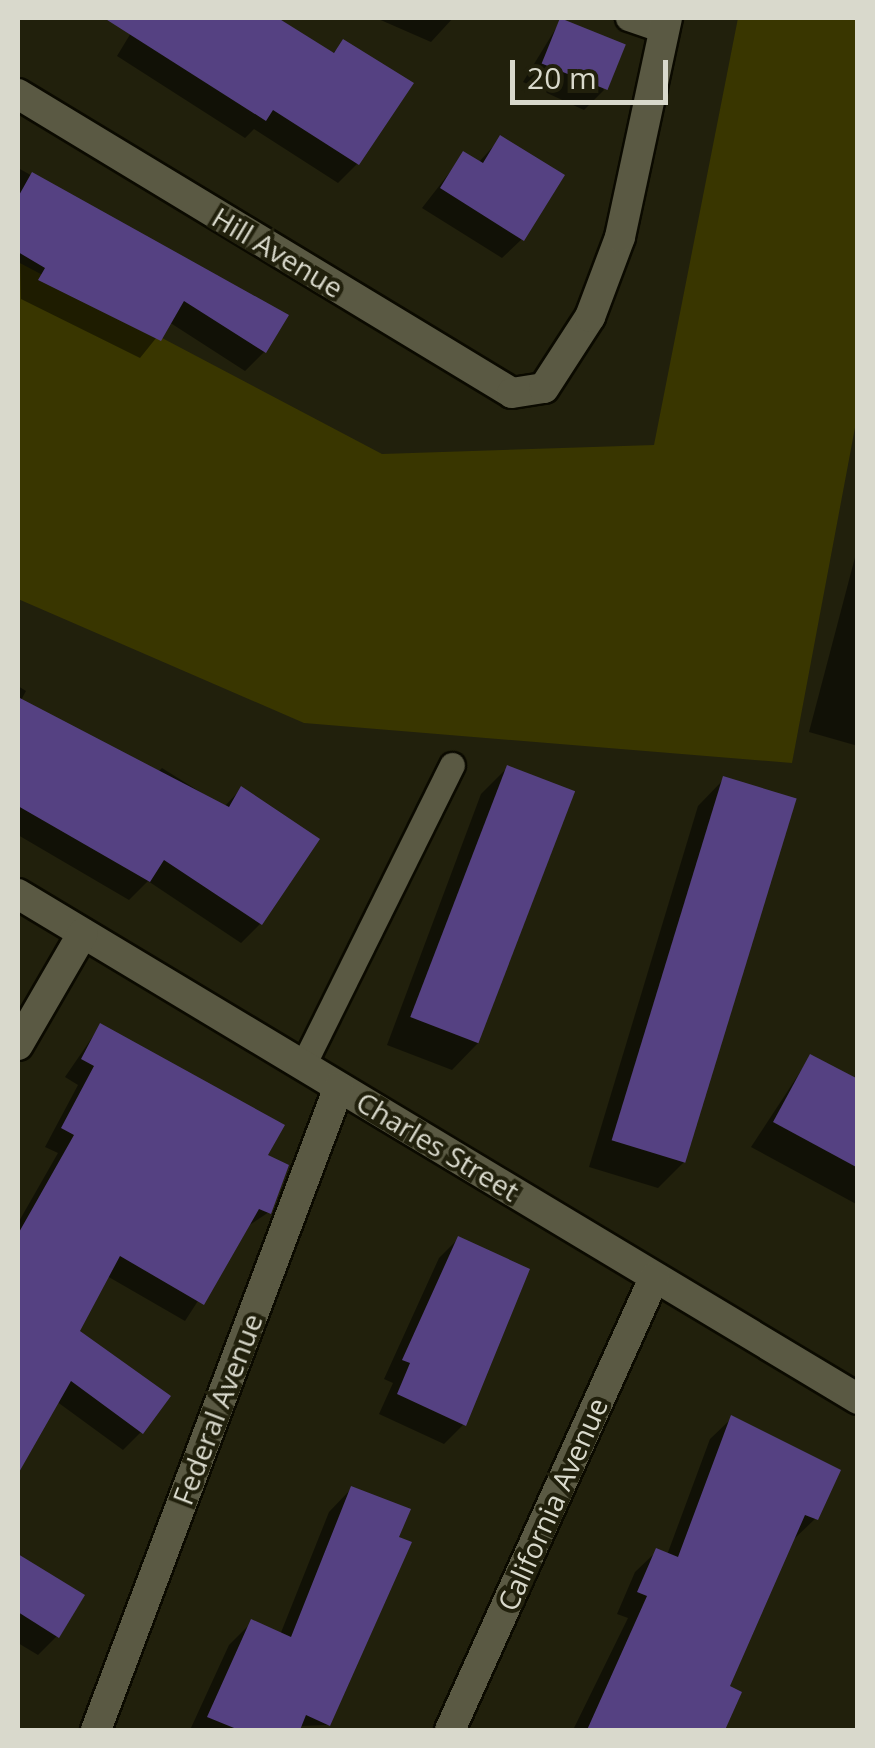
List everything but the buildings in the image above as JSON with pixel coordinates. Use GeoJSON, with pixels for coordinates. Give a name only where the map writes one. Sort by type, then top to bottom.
{"type":"FeatureCollection","features":[{"type":"Feature","properties":{"kind":"street","name":"Hill Avenue"},"geometry":{"type":"LineString","coordinates":[[18,94],[512,393],[544,388],[590,317],[620,237],[666,24]]}},
{"type":"Feature","properties":{"kind":"street","name":"Charles Street"},"geometry":{"type":"LineString","coordinates":[[18,894],[858,1399]]}},
{"type":"Feature","properties":{"kind":"street"},"geometry":{"type":"LineString","coordinates":[[18,1045],[83,933]]}},
{"type":"Feature","properties":{"kind":"street","name":"Federal Avenue"},"geometry":{"type":"LineString","coordinates":[[96,1730],[339,1087]]}},
{"type":"Feature","properties":{"kind":"street","name":"California Avenue"},"geometry":{"type":"LineString","coordinates":[[450,1730],[654,1277]]}},
{"type":"Feature","properties":{"kind":"lane"},"geometry":{"type":"LineString","coordinates":[[628,18],[666,24]]}},
{"type":"Feature","properties":{"kind":"lane"},"geometry":{"type":"LineString","coordinates":[[303,1064],[452,765]]}},
{"type":"Feature","properties":{"kind":"shaded area"},"geometry":{"type":"Polygon","coordinates":[[[738,18],[857,18],[857,417],[792,763],[304,723],[18,599],[18,262],[382,454],[654,445],[738,18]]]}}]}
